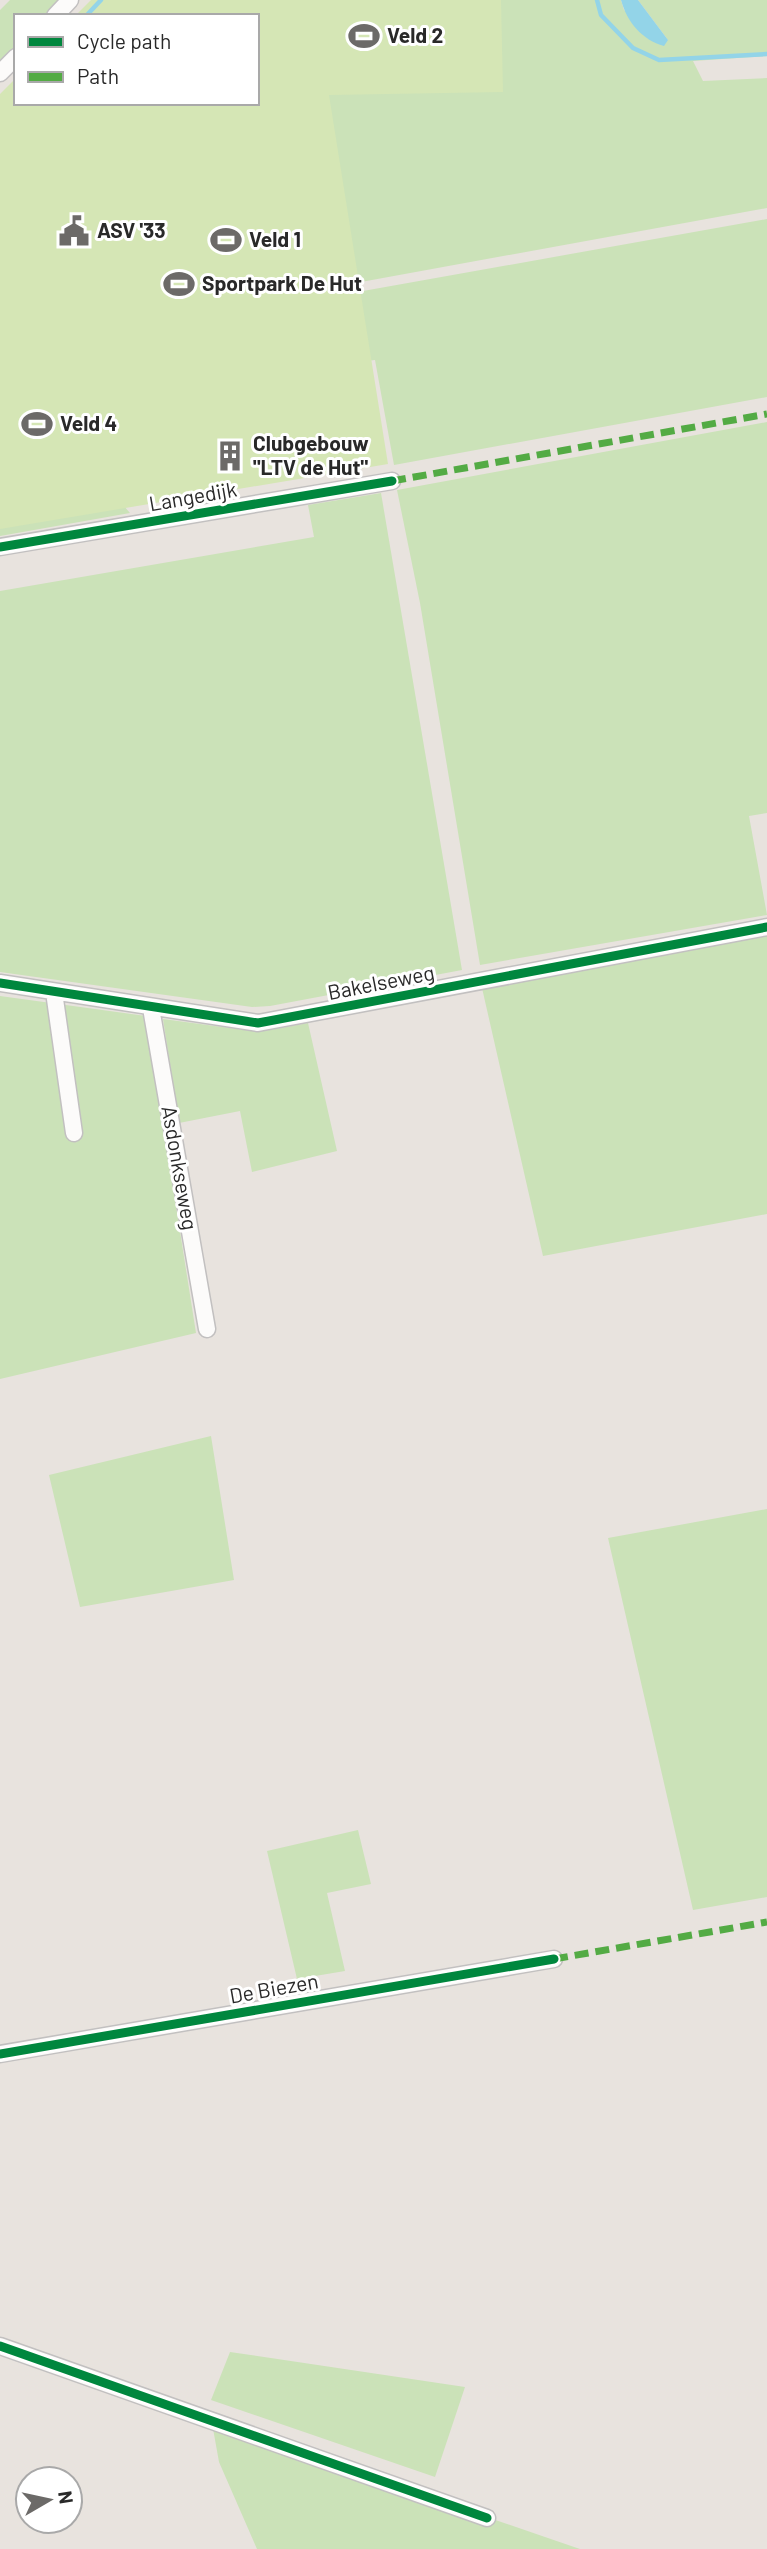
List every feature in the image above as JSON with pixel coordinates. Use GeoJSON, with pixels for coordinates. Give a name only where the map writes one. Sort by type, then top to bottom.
{"type":"FeatureCollection","features":[{"type":"Feature","properties":{"kind":"street"},"geometry":{"type":"LineString","coordinates":[[57,14],[70,0]]}},
{"type":"Feature","properties":{"kind":"street"},"geometry":{"type":"LineString","coordinates":[[0,72],[14,59]]}},
{"type":"Feature","properties":{"kind":"street","name":"Langedijk"},"geometry":{"type":"LineString","coordinates":[[0,547],[392,481]]}},
{"type":"Feature","properties":{"kind":"street","name":"Bakelseweg"},"geometry":{"type":"LineString","coordinates":[[0,983],[257,1023],[767,927]]}},
{"type":"Feature","properties":{"kind":"street"},"geometry":{"type":"LineString","coordinates":[[54,992],[74,1133]]}},
{"type":"Feature","properties":{"kind":"street","name":"Asdonkseweg"},"geometry":{"type":"LineString","coordinates":[[151,1008],[208,1329]]}},
{"type":"Feature","properties":{"kind":"street","name":"De Biezen"},"geometry":{"type":"LineString","coordinates":[[0,2054],[554,1959]]}},
{"type":"Feature","properties":{"kind":"street"},"geometry":{"type":"LineString","coordinates":[[0,2346],[487,2518]]}},
{"type":"Feature","properties":{"kind":"green space"},"geometry":{"type":"Polygon","coordinates":[[[10,0],[58,0],[46,14],[14,14],[14,48],[0,62],[0,10],[10,0]]]}},
{"type":"Feature","properties":{"kind":"green space","name":"Sportpark De Hut"},"geometry":{"type":"Polygon","coordinates":[[[91,0],[501,0],[503,92],[329,95],[388,464],[0,529],[0,94],[14,80],[14,105],[259,105],[259,14],[77,14],[91,0]]]}},
{"type":"Feature","properties":{"kind":"green space"},"geometry":{"type":"Polygon","coordinates":[[[92,0],[621,0],[624,10],[668,40],[638,0],[767,0],[767,56],[693,61],[703,81],[767,78],[767,208],[361,282],[363,291],[767,219],[767,397],[394,465],[375,360],[334,365],[103,482],[130,513],[0,536],[0,96],[14,102],[14,105],[259,105],[259,14],[92,0]]]}},
{"type":"Feature","properties":{"kind":"green space"},"geometry":{"type":"Polygon","coordinates":[[[767,422],[767,813],[749,816],[767,915],[480,965],[420,603],[397,490],[767,422]]]}},
{"type":"Feature","properties":{"kind":"green space"},"geometry":{"type":"Polygon","coordinates":[[[381,493],[462,970],[270,1006],[252,1007],[0,972],[0,591],[314,537],[308,505],[381,493]]]}},
{"type":"Feature","properties":{"kind":"green space"},"geometry":{"type":"Polygon","coordinates":[[[767,936],[767,1214],[543,1256],[482,988],[767,936]]]}},
{"type":"Feature","properties":{"kind":"green space"},"geometry":{"type":"Polygon","coordinates":[[[0,996],[146,1016],[196,1333],[0,1379],[0,996]]]}},
{"type":"Feature","properties":{"kind":"green space"},"geometry":{"type":"Polygon","coordinates":[[[163,1019],[252,1031],[308,1023],[337,1151],[252,1172],[240,1111],[179,1123],[163,1019]]]}},
{"type":"Feature","properties":{"kind":"green space"},"geometry":{"type":"Polygon","coordinates":[[[211,1436],[234,1580],[80,1607],[49,1475],[211,1436]]]}},
{"type":"Feature","properties":{"kind":"green space"},"geometry":{"type":"Polygon","coordinates":[[[767,1509],[767,1897],[693,1910],[608,1538],[767,1509]]]}},
{"type":"Feature","properties":{"kind":"green space"},"geometry":{"type":"Polygon","coordinates":[[[358,1830],[371,1884],[327,1893],[345,1971],[297,1979],[267,1851],[358,1830]]]}},
{"type":"Feature","properties":{"kind":"green space"},"geometry":{"type":"Polygon","coordinates":[[[230,2352],[465,2387],[435,2477],[211,2400],[230,2352]]]}},
{"type":"Feature","properties":{"kind":"green space"},"geometry":{"type":"Polygon","coordinates":[[[212,2423],[580,2549],[257,2549],[219,2462],[212,2423]]]}},
{"type":"Feature","properties":{"kind":"water"},"geometry":{"type":"Polygon","coordinates":[[[621,0],[638,0],[668,40],[664,46],[636,29],[621,0]]]}},
{"type":"Feature","properties":{"kind":"waterway"},"geometry":{"type":"LineString","coordinates":[[88,14],[101,0]]}},
{"type":"Feature","properties":{"kind":"waterway"},"geometry":{"type":"LineString","coordinates":[[597,0],[601,15],[633,48],[659,60],[767,54]]}},
{"type":"Feature","properties":{"kind":"marked path"},"geometry":{"type":"LineString","coordinates":[[392,481],[767,414]]}},
{"type":"Feature","properties":{"kind":"marked path"},"geometry":{"type":"LineString","coordinates":[[554,1959],[767,1922]]}},
{"type":"Feature","properties":{"kind":"cycle path"},"geometry":{"type":"LineString","coordinates":[[0,547],[392,481]]}},
{"type":"Feature","properties":{"kind":"cycle path"},"geometry":{"type":"LineString","coordinates":[[0,983],[258,1023],[767,927]]}},
{"type":"Feature","properties":{"kind":"cycle path"},"geometry":{"type":"LineString","coordinates":[[0,2054],[554,1959]]}},
{"type":"Feature","properties":{"kind":"cycle path"},"geometry":{"type":"LineString","coordinates":[[0,2346],[487,2518]]}},
{"type":"Feature","properties":{"kind":"place","name":"Veld 2"},"geometry":{"type":"Point","coordinates":[364,36]}},
{"type":"Feature","properties":{"kind":"place","name":"ASV '33"},"geometry":{"type":"Point","coordinates":[74,231]}},
{"type":"Feature","properties":{"kind":"place","name":"Veld 1"},"geometry":{"type":"Point","coordinates":[226,240]}},
{"type":"Feature","properties":{"kind":"place","name":"Sportpark De Hut"},"geometry":{"type":"Point","coordinates":[179,284]}},
{"type":"Feature","properties":{"kind":"place","name":"Veld 4"},"geometry":{"type":"Point","coordinates":[37,424]}},
{"type":"Feature","properties":{"kind":"place","name":"Clubgebouw \"LTV de Hut\""},"geometry":{"type":"Point","coordinates":[230,456]}}]}
